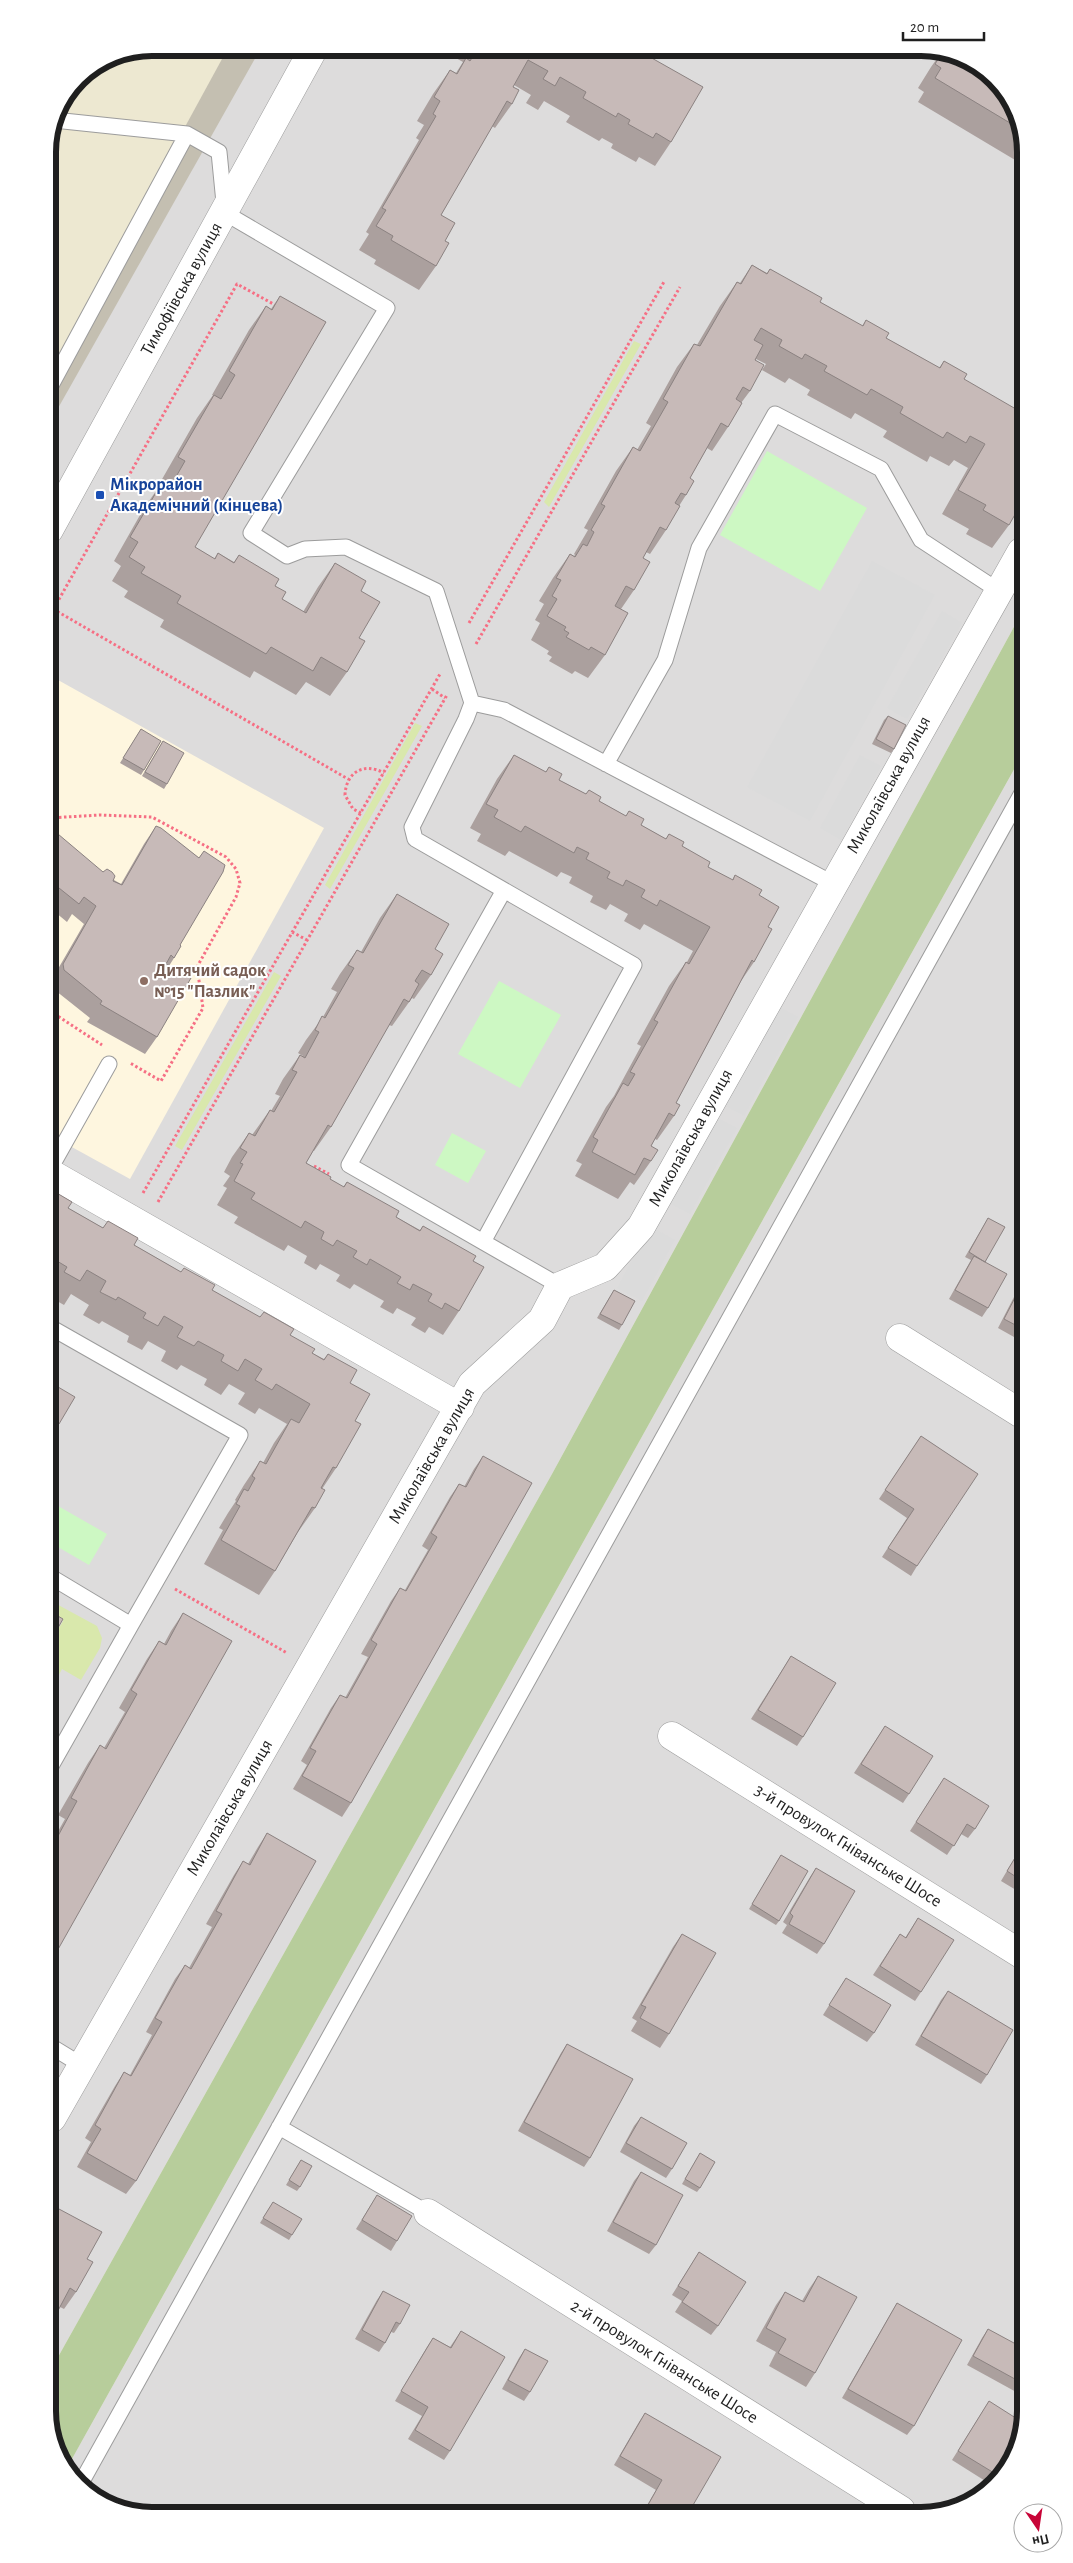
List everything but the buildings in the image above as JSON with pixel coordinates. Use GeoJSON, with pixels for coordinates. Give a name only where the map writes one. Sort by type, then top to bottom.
{"type":"FeatureCollection","features":[{"type":"Feature","properties":{"kind":"street","name":"Тимофіївська вулиця"},"geometry":{"type":"LineString","coordinates":[[56,517],[310,56]]}},
{"type":"Feature","properties":{"kind":"street","name":"Миколаївська вулиця"},"geometry":{"type":"LineString","coordinates":[[56,2111],[472,1384],[542,1320],[560,1286],[605,1267],[640,1227],[1017,559]]}},
{"type":"Feature","properties":{"kind":"street"},"geometry":{"type":"LineString","coordinates":[[56,1176],[460,1407]]}},
{"type":"Feature","properties":{"kind":"street"},"geometry":{"type":"LineString","coordinates":[[900,1338],[1017,1411]]}},
{"type":"Feature","properties":{"kind":"street","name":"3-й провулок Гніванське Шосе"},"geometry":{"type":"LineString","coordinates":[[672,1736],[1017,1952]]}},
{"type":"Feature","properties":{"kind":"street","name":"2-й провулок Гніванське Шосе"},"geometry":{"type":"LineString","coordinates":[[428,2213],[896,2507]]}},
{"type":"Feature","properties":{"kind":"lane"},"geometry":{"type":"LineString","coordinates":[[61,121],[186,134],[219,152],[225,213],[387,308],[251,533],[287,556],[305,549],[346,547],[436,591],[472,703],[466,719],[412,827],[414,839],[634,965],[483,1242]]}},
{"type":"Feature","properties":{"kind":"lane"},"geometry":{"type":"LineString","coordinates":[[56,376],[186,134]]}},
{"type":"Feature","properties":{"kind":"lane"},"geometry":{"type":"LineString","coordinates":[[606,764],[665,660],[699,548],[776,414],[881,469],[921,540],[999,590]]}},
{"type":"Feature","properties":{"kind":"lane"},"geometry":{"type":"LineString","coordinates":[[472,703],[504,710],[834,884]]}},
{"type":"Feature","properties":{"kind":"lane"},"geometry":{"type":"LineString","coordinates":[[84,2478],[1017,802]]}},
{"type":"Feature","properties":{"kind":"lane"},"geometry":{"type":"LineString","coordinates":[[504,892],[349,1165],[560,1286]]}},
{"type":"Feature","properties":{"kind":"lane"},"geometry":{"type":"LineString","coordinates":[[56,1159],[116,1061]]}},
{"type":"Feature","properties":{"kind":"lane"},"geometry":{"type":"LineString","coordinates":[[56,1329],[240,1435],[56,1757]]}},
{"type":"Feature","properties":{"kind":"lane"},"geometry":{"type":"LineString","coordinates":[[56,1580],[131,1625]]}},
{"type":"Feature","properties":{"kind":"lane"},"geometry":{"type":"LineString","coordinates":[[56,2050],[83,2066]]}},
{"type":"Feature","properties":{"kind":"lane"},"geometry":{"type":"LineString","coordinates":[[279,2127],[428,2213]]}},
{"type":"Feature","properties":{"kind":"path"},"geometry":{"type":"LineString","coordinates":[[140,1198],[665,280]]}},
{"type":"Feature","properties":{"kind":"path"},"geometry":{"type":"LineString","coordinates":[[56,604],[237,284],[278,307]]}},
{"type":"Feature","properties":{"kind":"path"},"geometry":{"type":"LineString","coordinates":[[156,1207],[680,287]]}},
{"type":"Feature","properties":{"kind":"path"},"geometry":{"type":"LineString","coordinates":[[56,611],[348,778]]}},
{"type":"Feature","properties":{"kind":"path"},"geometry":{"type":"LineString","coordinates":[[432,689],[445,698]]}},
{"type":"Feature","properties":{"kind":"path"},"geometry":{"type":"LineString","coordinates":[[361,813],[353,809],[345,794],[348,778],[355,771],[364,767],[375,768],[384,773]]}},
{"type":"Feature","properties":{"kind":"path"},"geometry":{"type":"LineString","coordinates":[[56,817],[100,814],[152,817],[226,857],[236,869],[240,883],[236,897],[197,967],[203,1008],[161,1081],[116,1061]]}},
{"type":"Feature","properties":{"kind":"path"},"geometry":{"type":"LineString","coordinates":[[292,932],[307,940]]}},
{"type":"Feature","properties":{"kind":"path"},"geometry":{"type":"LineString","coordinates":[[56,1015],[107,1049]]}},
{"type":"Feature","properties":{"kind":"path"},"geometry":{"type":"LineString","coordinates":[[314,1166],[331,1175]]}},
{"type":"Feature","properties":{"kind":"path"},"geometry":{"type":"LineString","coordinates":[[157,1579],[311,1666]]}},
{"type":"Feature","properties":{"kind":"shaded area"},"geometry":{"type":"Polygon","coordinates":[[[152,56],[256,56],[56,412],[56,146],[61,121],[69,104],[84,84],[99,72],[121,61],[152,56]]]}},
{"type":"Feature","properties":{"kind":"shaded area"},"geometry":{"type":"Polygon","coordinates":[[[152,56],[224,56],[56,363],[56,146],[61,121],[69,104],[84,84],[99,72],[121,61],[152,56]]]}},
{"type":"Feature","properties":{"kind":"shaded area"},"geometry":{"type":"Polygon","coordinates":[[[224,56],[927,56],[957,64],[979,76],[997,94],[1012,121],[1017,146],[1017,621],[552,1474],[56,2361],[56,363],[224,56]]]}},
{"type":"Feature","properties":{"kind":"shaded area"},"geometry":{"type":"Polygon","coordinates":[[[872,561],[935,595],[810,821],[747,787],[872,561]]]}},
{"type":"Feature","properties":{"kind":"shaded area"},"geometry":{"type":"Polygon","coordinates":[[[942,611],[962,623],[907,719],[887,708],[942,611]]]}},
{"type":"Feature","properties":{"kind":"shaded area","name":"Дитячий садок №15 \"Пазлик\""},"geometry":{"type":"Polygon","coordinates":[[[56,679],[324,828],[130,1179],[56,1138],[56,679]]]}},
{"type":"Feature","properties":{"kind":"shaded area"},"geometry":{"type":"Polygon","coordinates":[[[860,755],[881,766],[841,840],[820,828],[860,755]]]}},
{"type":"Feature","properties":{"kind":"shaded area"},"geometry":{"type":"Polygon","coordinates":[[[1017,764],[1017,2411],[1012,2442],[1001,2464],[984,2483],[963,2497],[952,2502],[921,2507],[146,2507],[127,2503],[104,2494],[84,2479],[71,2461],[1017,764]]]}},
{"type":"Feature","properties":{"kind":"shaded area"},"geometry":{"type":"Polygon","coordinates":[[[774,1004],[798,1017],[744,1116],[720,1103],[774,1004]]]}},
{"type":"Feature","properties":{"kind":"shaded area"},"geometry":{"type":"Polygon","coordinates":[[[712,1115],[737,1128],[690,1214],[665,1201],[712,1115]]]}},
{"type":"Feature","properties":{"kind":"shaded area"},"geometry":{"type":"Polygon","coordinates":[[[650,1226],[675,1240],[642,1301],[617,1288],[650,1226]]]}},
{"type":"Feature","properties":{"kind":"green space"},"geometry":{"type":"Polygon","coordinates":[[[634,341],[641,344],[549,507],[544,502],[634,341]]]}},
{"type":"Feature","properties":{"kind":"green space"},"geometry":{"type":"Polygon","coordinates":[[[767,451],[867,508],[820,591],[720,535],[767,451]]]}},
{"type":"Feature","properties":{"kind":"green space"},"geometry":{"type":"Polygon","coordinates":[[[1017,621],[1017,764],[71,2461],[61,2442],[57,2423],[56,2361],[552,1474],[1017,621]]]}},
{"type":"Feature","properties":{"kind":"green space"},"geometry":{"type":"Polygon","coordinates":[[[415,723],[422,726],[330,889],[325,885],[415,723]]]}},
{"type":"Feature","properties":{"kind":"green space"},"geometry":{"type":"Polygon","coordinates":[[[274,972],[281,976],[182,1150],[175,1146],[274,972]]]}},
{"type":"Feature","properties":{"kind":"green space"},"geometry":{"type":"Polygon","coordinates":[[[499,981],[561,1015],[520,1088],[458,1054],[499,981]]]}},
{"type":"Feature","properties":{"kind":"green space"},"geometry":{"type":"Polygon","coordinates":[[[452,1133],[486,1151],[468,1183],[435,1165],[452,1133]]]}},
{"type":"Feature","properties":{"kind":"green space"},"geometry":{"type":"Polygon","coordinates":[[[56,1505],[107,1534],[89,1565],[56,1546],[56,1505]]]}},
{"type":"Feature","properties":{"kind":"green space"},"geometry":{"type":"Polygon","coordinates":[[[56,1604],[97,1626],[102,1638],[100,1648],[81,1680],[62,1669],[56,1680],[56,1633],[63,1621],[56,1616],[56,1604]]]}},
{"type":"Feature","properties":{"kind":"place","name":"Мікрорайон Академічний (кінцева)"},"geometry":{"type":"Point","coordinates":[100,495]}},
{"type":"Feature","properties":{"kind":"place","name":"Дитячий садок №15 \"Пазлик\""},"geometry":{"type":"Point","coordinates":[144,981]}}]}
